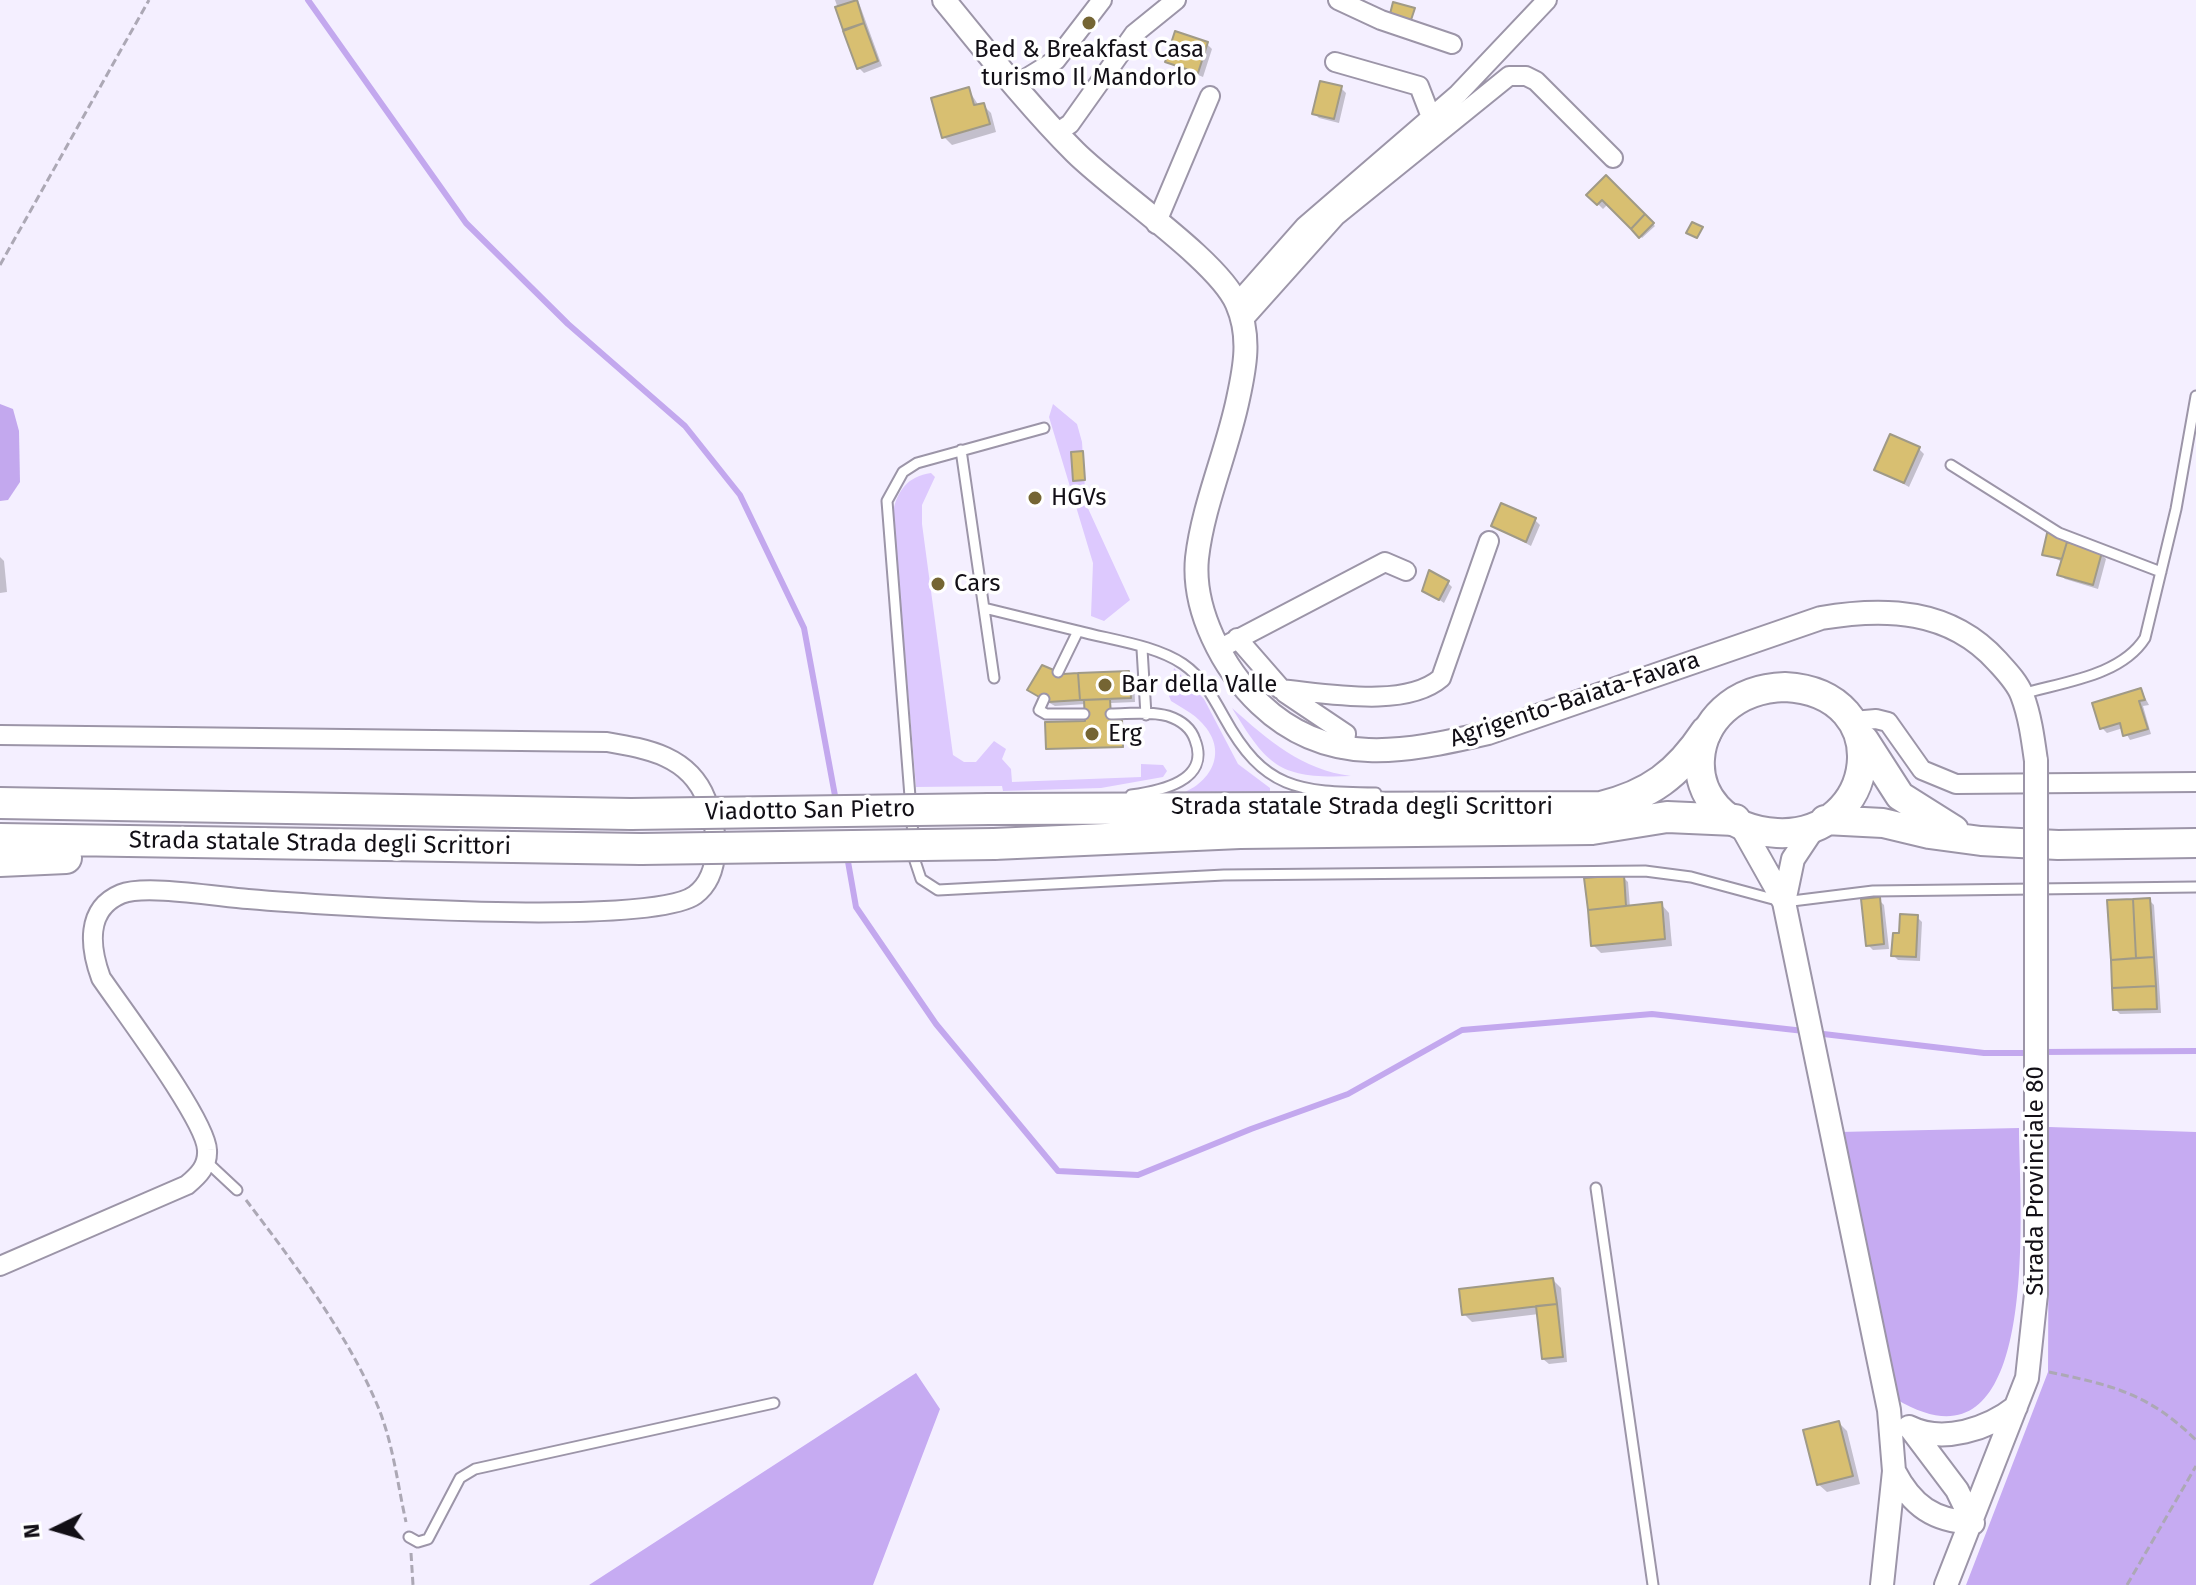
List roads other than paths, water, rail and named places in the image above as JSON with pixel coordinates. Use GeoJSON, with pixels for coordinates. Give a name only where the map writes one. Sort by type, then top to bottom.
{"type":"FeatureCollection","features":[{"type":"Feature","properties":{"kind":"highway","name":"Strada statale Strada degli Scrittori"},"geometry":{"type":"LineString","coordinates":[[989,809],[1601,807],[1631,799],[1662,784],[1688,759],[1706,732]]}},
{"type":"Feature","properties":{"kind":"highway","name":"Strada statale Strada degli Scrittori"},"geometry":{"type":"LineString","coordinates":[[4,802],[631,814]]}},
{"type":"Feature","properties":{"kind":"highway","name":"Viadotto San Pietro"},"geometry":{"type":"LineString","coordinates":[[631,814],[989,809]]}},
{"type":"Feature","properties":{"kind":"highway","name":"Strada statale Strada degli Scrittori"},"geometry":{"type":"LineString","coordinates":[[994,844],[1240,833],[1592,829],[1667,817],[1737,821]]}},
{"type":"Feature","properties":{"kind":"highway","name":"Strada statale Strada degli Scrittori"},"geometry":{"type":"LineString","coordinates":[[0,839],[641,849]]}},
{"type":"Feature","properties":{"kind":"highway"},"geometry":{"type":"LineString","coordinates":[[0,861],[249,843]]}},
{"type":"Feature","properties":{"kind":"highway","name":"Viadotto San Pietro"},"geometry":{"type":"LineString","coordinates":[[641,849],[994,844]]}},
{"type":"Feature","properties":{"kind":"main road"},"geometry":{"type":"LineString","coordinates":[[1981,841],[1930,817],[1900,796],[1838,705],[1815,692],[1771,687],[1737,699],[1706,732],[1698,761],[1701,781],[1710,799],[1737,821],[1777,833],[1820,823],[1883,823],[1929,834],[1981,841],[2058,845],[2196,843]]}},
{"type":"Feature","properties":{"kind":"main road"},"geometry":{"type":"LineString","coordinates":[[1820,823],[1849,799],[1859,781],[1864,760],[1855,726]]}},
{"type":"Feature","properties":{"kind":"street"},"geometry":{"type":"LineString","coordinates":[[944,0],[1058,132],[1156,224],[1216,273],[1240,311]]}},
{"type":"Feature","properties":{"kind":"street"},"geometry":{"type":"LineString","coordinates":[[1017,84],[1056,60],[1102,0]]}},
{"type":"Feature","properties":{"kind":"street"},"geometry":{"type":"LineString","coordinates":[[1058,132],[1070,124],[1134,34],[1176,0]]}},
{"type":"Feature","properties":{"kind":"street"},"geometry":{"type":"LineString","coordinates":[[1338,0],[1381,20],[1452,44]]}},
{"type":"Feature","properties":{"kind":"street"},"geometry":{"type":"LineString","coordinates":[[1240,311],[1305,226],[1431,117],[1541,2]]}},
{"type":"Feature","properties":{"kind":"street"},"geometry":{"type":"LineString","coordinates":[[1335,62],[1419,86],[1431,117]]}},
{"type":"Feature","properties":{"kind":"street"},"geometry":{"type":"LineString","coordinates":[[1240,311],[1336,216],[1509,76],[1526,76],[1536,81],[1613,158]]}},
{"type":"Feature","properties":{"kind":"street"},"geometry":{"type":"LineString","coordinates":[[1156,224],[1210,96]]}},
{"type":"Feature","properties":{"kind":"street","name":"Agrigento-Baiata-Favara"},"geometry":{"type":"LineString","coordinates":[[1240,311],[1246,337],[1242,381],[1197,554],[1201,600],[1228,644],[1233,674],[1265,709],[1302,735],[1344,749],[1433,745],[1488,733],[1821,618],[1861,611],[1901,612],[1942,621],[1991,654],[2022,694],[2036,761]]}},
{"type":"Feature","properties":{"kind":"street"},"geometry":{"type":"LineString","coordinates":[[1280,689],[1351,696],[1395,695],[1433,685],[1441,678],[1489,541]]}},
{"type":"Feature","properties":{"kind":"street"},"geometry":{"type":"LineString","coordinates":[[1344,749],[1346,734],[1280,689],[1228,644],[1385,562],[1406,571]]}},
{"type":"Feature","properties":{"kind":"street"},"geometry":{"type":"LineString","coordinates":[[1855,726],[1876,719],[1888,722],[1922,770],[1956,784],[2196,782]]}},
{"type":"Feature","properties":{"kind":"street"},"geometry":{"type":"LineString","coordinates":[[0,735],[607,742],[669,757],[687,768],[707,800],[713,825],[715,864],[707,882],[694,895],[677,903],[559,912],[320,905],[144,891],[112,899],[96,918],[91,944],[93,957],[101,978],[194,1117],[207,1143],[207,1162],[187,1185],[0,1266]]}},
{"type":"Feature","properties":{"kind":"street","name":"Strada Provinciale 80"},"geometry":{"type":"LineString","coordinates":[[1946,1585],[1973,1523],[2029,1367],[2036,1294],[2036,761]]}},
{"type":"Feature","properties":{"kind":"street"},"geometry":{"type":"LineString","coordinates":[[1737,821],[1784,902],[1889,1410],[1894,1471],[1882,1585]]}},
{"type":"Feature","properties":{"kind":"street"},"geometry":{"type":"LineString","coordinates":[[1784,902],[1793,859],[1820,823]]}},
{"type":"Feature","properties":{"kind":"street"},"geometry":{"type":"LineString","coordinates":[[1911,1429],[1940,1434],[1968,1431],[1996,1422],[2016,1407]]}},
{"type":"Feature","properties":{"kind":"street"},"geometry":{"type":"LineString","coordinates":[[1889,1410],[1911,1429],[1957,1490],[1973,1523],[1951,1522],[1923,1511],[1903,1489],[1894,1471]]}},
{"type":"Feature","properties":{"kind":"lane"},"geometry":{"type":"LineString","coordinates":[[2022,694],[2113,667],[2133,655],[2145,638],[2196,396]]}},
{"type":"Feature","properties":{"kind":"lane"},"geometry":{"type":"LineString","coordinates":[[1044,428],[917,463],[903,472],[887,501],[916,871],[929,886],[948,890],[1251,874],[1645,871],[1691,877],[1784,902],[1873,891],[2196,887]]}},
{"type":"Feature","properties":{"kind":"lane"},"geometry":{"type":"LineString","coordinates":[[961,450],[994,678]]}},
{"type":"Feature","properties":{"kind":"lane"},"geometry":{"type":"LineString","coordinates":[[1951,465],[2059,533],[2161,572]]}},
{"type":"Feature","properties":{"kind":"lane"},"geometry":{"type":"LineString","coordinates":[[984,608],[1171,657],[1198,677],[1239,745],[1255,764],[1274,777],[1313,791],[1396,793]]}},
{"type":"Feature","properties":{"kind":"lane"},"geometry":{"type":"LineString","coordinates":[[1058,672],[1078,631]]}},
{"type":"Feature","properties":{"kind":"lane"},"geometry":{"type":"LineString","coordinates":[[1142,649],[1146,715]]}},
{"type":"Feature","properties":{"kind":"lane"},"geometry":{"type":"LineString","coordinates":[[1044,699],[1039,710],[1046,714],[1084,714]]}},
{"type":"Feature","properties":{"kind":"lane"},"geometry":{"type":"LineString","coordinates":[[989,809],[1135,795],[1181,782],[1189,776],[1198,760],[1193,734],[1177,719],[1111,714]]}},
{"type":"Feature","properties":{"kind":"lane"},"geometry":{"type":"LineString","coordinates":[[1566,795],[1601,807]]}},
{"type":"Feature","properties":{"kind":"lane"},"geometry":{"type":"LineString","coordinates":[[207,1162],[237,1190]]}},
{"type":"Feature","properties":{"kind":"lane"},"geometry":{"type":"LineString","coordinates":[[1596,1188],[1653,1585]]}},
{"type":"Feature","properties":{"kind":"lane"},"geometry":{"type":"LineString","coordinates":[[409,1537],[418,1542],[428,1539],[460,1478],[475,1469],[774,1403]]}},
{"type":"Feature","properties":{"kind":"waterway"},"geometry":{"type":"LineString","coordinates":[[308,0],[466,223],[568,324],[685,426],[740,495],[804,628],[836,801]]}},
{"type":"Feature","properties":{"kind":"waterway"},"geometry":{"type":"LineString","coordinates":[[847,856],[856,907],[936,1024],[1058,1171],[1138,1175],[1348,1094],[1462,1030],[1652,1014],[1804,1031]]}},
{"type":"Feature","properties":{"kind":"waterway"},"geometry":{"type":"LineString","coordinates":[[1815,1033],[1984,1053],[2031,1053]]}},
{"type":"Feature","properties":{"kind":"waterway"},"geometry":{"type":"LineString","coordinates":[[2042,1052],[2196,1051]]}},
{"type":"Feature","properties":{"kind":"place","name":"Bed & Breakfast Casa turismo Il Mandorlo"},"geometry":{"type":"Point","coordinates":[1089,23]}},
{"type":"Feature","properties":{"kind":"place","name":"HGVs"},"geometry":{"type":"Point","coordinates":[1035,498]}},
{"type":"Feature","properties":{"kind":"place","name":"Cars"},"geometry":{"type":"Point","coordinates":[938,584]}},
{"type":"Feature","properties":{"kind":"place","name":"Bar della Valle"},"geometry":{"type":"Point","coordinates":[1105,685]}},
{"type":"Feature","properties":{"kind":"place","name":"Erg"},"geometry":{"type":"Point","coordinates":[1092,734]}}]}
